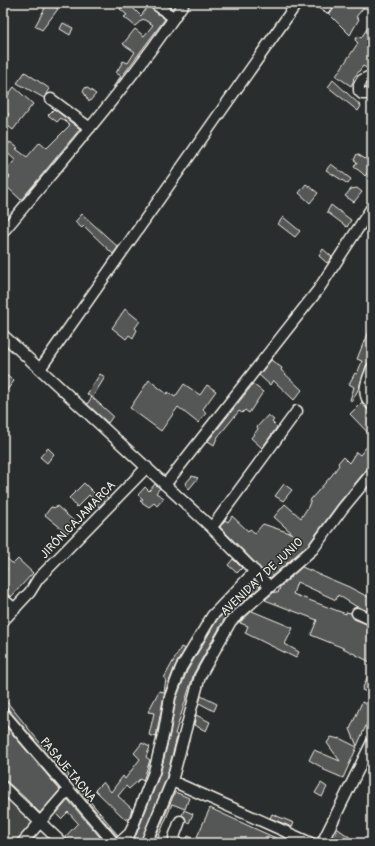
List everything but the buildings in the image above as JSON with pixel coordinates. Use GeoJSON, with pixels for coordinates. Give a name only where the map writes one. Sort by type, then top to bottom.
{"type":"FeatureCollection","features":[{"type":"Feature","properties":{"kind":"street"},"geometry":{"type":"LineString","coordinates":[[154,3],[174,18]]}},
{"type":"Feature","properties":{"kind":"street"},"geometry":{"type":"LineString","coordinates":[[3,232],[90,128],[159,40],[184,3]]}},
{"type":"Feature","properties":{"kind":"street"},"geometry":{"type":"LineString","coordinates":[[40,369],[297,3]]}},
{"type":"Feature","properties":{"kind":"street"},"geometry":{"type":"LineString","coordinates":[[322,3],[326,7],[329,3]]}},
{"type":"Feature","properties":{"kind":"street"},"geometry":{"type":"LineString","coordinates":[[372,78],[362,80],[359,85],[359,91],[362,94],[370,94],[372,91]]}},
{"type":"Feature","properties":{"kind":"street"},"geometry":{"type":"LineString","coordinates":[[51,99],[90,128]]}},
{"type":"Feature","properties":{"kind":"street"},"geometry":{"type":"LineString","coordinates":[[165,485],[318,290],[372,206]]}},
{"type":"Feature","properties":{"kind":"street"},"geometry":{"type":"LineString","coordinates":[[5,340],[40,369],[147,467],[211,527],[269,586]]}},
{"type":"Feature","properties":{"kind":"street"},"geometry":{"type":"LineString","coordinates":[[372,368],[366,385],[365,394],[372,405]]}},
{"type":"Feature","properties":{"kind":"street"},"geometry":{"type":"LineString","coordinates":[[211,527],[216,523],[297,411]]}},
{"type":"Feature","properties":{"kind":"street","name":"JIRÓN CAJAMARCA"},"geometry":{"type":"LineString","coordinates":[[3,621],[30,592],[38,579],[147,467]]}},
{"type":"Feature","properties":{"kind":"street","name":"AVENIDA 7 DE JUNIO"},"geometry":{"type":"LineString","coordinates":[[146,843],[172,781],[200,676],[231,621],[269,586],[313,549],[343,508],[372,473]]}},
{"type":"Feature","properties":{"kind":"street"},"geometry":{"type":"LineString","coordinates":[[119,843],[130,832],[154,772],[164,732],[170,697],[181,668],[212,616],[255,571]]}},
{"type":"Feature","properties":{"kind":"street"},"geometry":{"type":"LineString","coordinates":[[3,599],[15,609]]}},
{"type":"Feature","properties":{"kind":"street"},"geometry":{"type":"LineString","coordinates":[[357,613],[372,620]]}},
{"type":"Feature","properties":{"kind":"street","name":"PASAJE TACNA"},"geometry":{"type":"LineString","coordinates":[[3,713],[114,843]]}},
{"type":"Feature","properties":{"kind":"street"},"geometry":{"type":"LineString","coordinates":[[322,843],[372,742]]}},
{"type":"Feature","properties":{"kind":"street"},"geometry":{"type":"LineString","coordinates":[[172,781],[311,843]]}},
{"type":"Feature","properties":{"kind":"street"},"geometry":{"type":"LineString","coordinates":[[3,787],[62,843]]}},
{"type":"Feature","properties":{"kind":"street"},"geometry":{"type":"LineString","coordinates":[[22,843],[68,790]]}},
{"type":"Feature","properties":{"kind":"street"},"geometry":{"type":"LineString","coordinates":[[176,843],[174,837],[180,821]]}},
{"type":"Feature","properties":{"kind":"shaded area"},"geometry":{"type":"Polygon","coordinates":[[[3,795],[32,823],[14,843],[3,843],[3,795]]]}},
{"type":"Feature","properties":{"kind":"shaded area"},"geometry":{"type":"Polygon","coordinates":[[[43,832],[54,843],[29,843],[38,833],[43,832]]]}}]}
